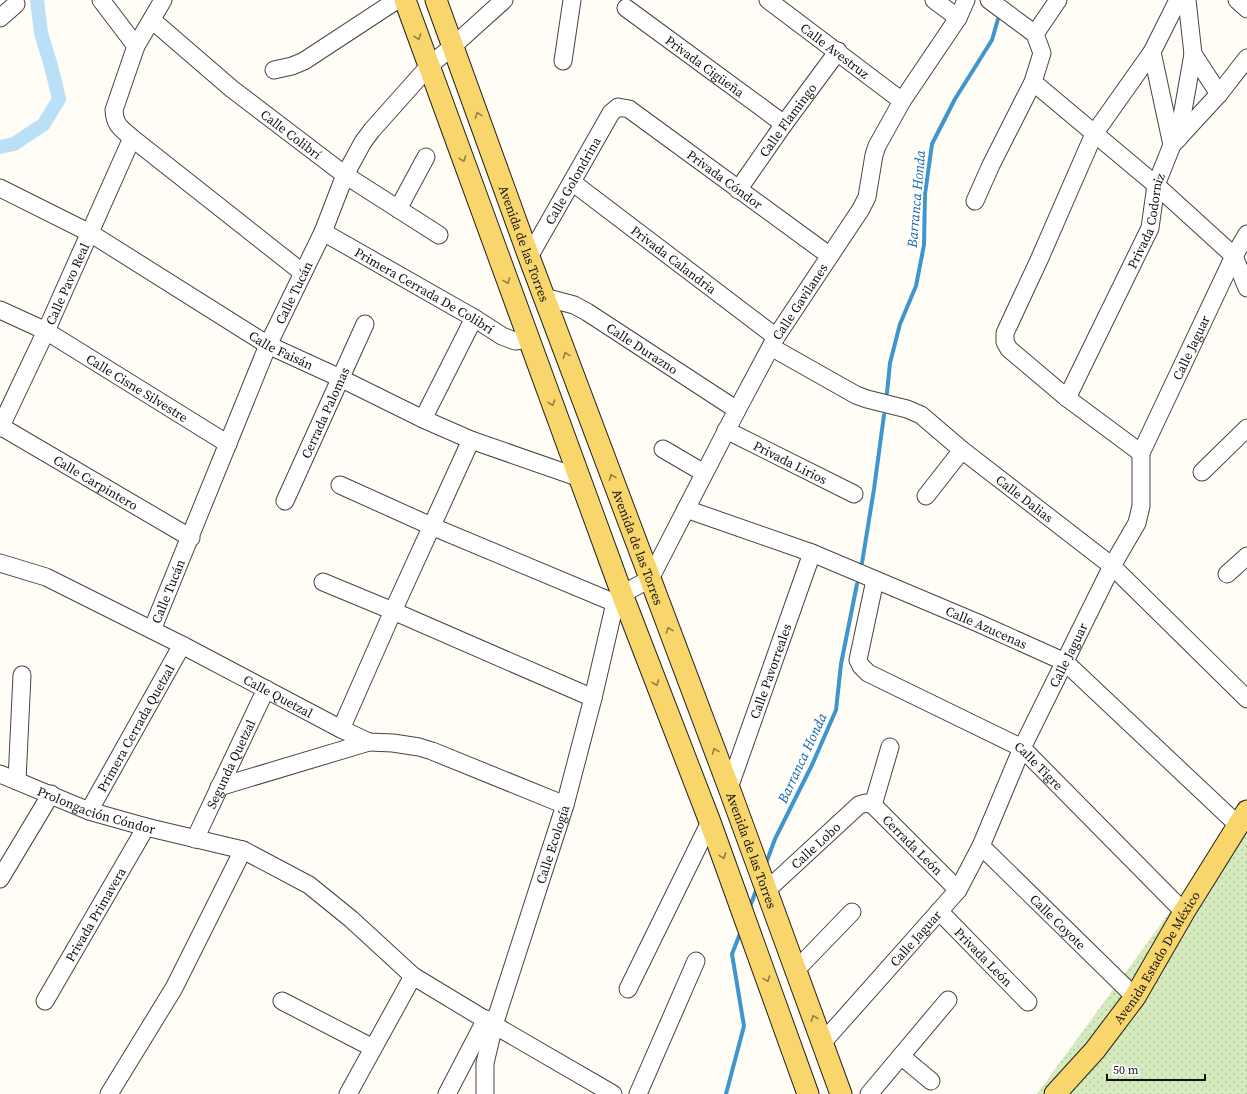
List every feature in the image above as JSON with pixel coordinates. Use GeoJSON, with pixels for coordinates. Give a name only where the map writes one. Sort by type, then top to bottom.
{"type":"FeatureCollection","features":[{"type":"Feature","properties":{"kind":"main road"},"geometry":{"type":"LineString","coordinates":[[405,0],[580,478],[618,598],[710,822],[808,1094]]}},
{"type":"Feature","properties":{"kind":"main road","name":"Avenida de las Torres"},"geometry":{"type":"LineString","coordinates":[[436,0],[529,257],[729,788],[841,1094]]}},
{"type":"Feature","properties":{"kind":"main road","name":"Avenida Estado De México"},"geometry":{"type":"LineString","coordinates":[[1055,1094],[1095,1050],[1135,997],[1184,912],[1242,818]]}},
{"type":"Feature","properties":{"kind":"street"},"geometry":{"type":"LineString","coordinates":[[101,0],[136,46]]}},
{"type":"Feature","properties":{"kind":"street"},"geometry":{"type":"LineString","coordinates":[[163,0],[136,46],[114,110],[115,120],[120,128],[132,138],[303,273]]}},
{"type":"Feature","properties":{"kind":"street"},"geometry":{"type":"LineString","coordinates":[[274,70],[292,66],[304,61],[397,0]]}},
{"type":"Feature","properties":{"kind":"street","name":"Calle Tucán"},"geometry":{"type":"LineString","coordinates":[[152,630],[191,538],[268,345],[323,232],[345,176],[363,142],[429,66],[504,0]]}},
{"type":"Feature","properties":{"kind":"street"},"geometry":{"type":"LineString","coordinates":[[563,61],[572,0]]}},
{"type":"Feature","properties":{"kind":"street","name":"Calle Avestruz"},"geometry":{"type":"LineString","coordinates":[[768,0],[838,51],[902,101]]}},
{"type":"Feature","properties":{"kind":"street"},"geometry":{"type":"LineString","coordinates":[[934,0],[958,18]]}},
{"type":"Feature","properties":{"kind":"street","name":"Calle Gavilanes"},"geometry":{"type":"LineString","coordinates":[[650,579],[736,410],[774,342],[864,203],[874,155],[902,101],[958,18],[966,0]]}},
{"type":"Feature","properties":{"kind":"street"},"geometry":{"type":"LineString","coordinates":[[974,201],[1033,82],[1042,53],[1035,34],[990,0]]}},
{"type":"Feature","properties":{"kind":"street"},"geometry":{"type":"LineString","coordinates":[[1035,34],[1058,0]]}},
{"type":"Feature","properties":{"kind":"street"},"geometry":{"type":"LineString","coordinates":[[1141,453],[1067,398],[1009,349],[1006,342],[1005,333],[1039,260],[1094,134],[1152,52],[1178,0]]}},
{"type":"Feature","properties":{"kind":"street"},"geometry":{"type":"LineString","coordinates":[[1175,142],[1193,54],[1187,0]]}},
{"type":"Feature","properties":{"kind":"street"},"geometry":{"type":"LineString","coordinates":[[1237,0],[1247,9]]}},
{"type":"Feature","properties":{"kind":"street"},"geometry":{"type":"LineString","coordinates":[[0,18],[16,4]]}},
{"type":"Feature","properties":{"kind":"street","name":"Privada Cigüeña"},"geometry":{"type":"LineString","coordinates":[[626,8],[784,124]]}},
{"type":"Feature","properties":{"kind":"street","name":"Calle Colibrí"},"geometry":{"type":"LineString","coordinates":[[152,20],[232,89],[345,176],[439,235]]}},
{"type":"Feature","properties":{"kind":"street","name":"Calle Flamingo"},"geometry":{"type":"LineString","coordinates":[[738,190],[784,124],[838,51]]}},
{"type":"Feature","properties":{"kind":"street"},"geometry":{"type":"LineString","coordinates":[[1152,52],[1175,142]]}},
{"type":"Feature","properties":{"kind":"street"},"geometry":{"type":"LineString","coordinates":[[1193,54],[1219,94]]}},
{"type":"Feature","properties":{"kind":"street","name":"Privada Codorniz"},"geometry":{"type":"LineString","coordinates":[[1067,398],[1150,228],[1156,185],[1175,142],[1219,94],[1247,58]]}},
{"type":"Feature","properties":{"kind":"street"},"geometry":{"type":"LineString","coordinates":[[1033,82],[1156,185],[1234,256],[1247,288]]}},
{"type":"Feature","properties":{"kind":"street","name":"Calle Golondrina"},"geometry":{"type":"LineString","coordinates":[[529,257],[611,113],[618,107]]}},
{"type":"Feature","properties":{"kind":"street","name":"Privada Cóndor"},"geometry":{"type":"LineString","coordinates":[[618,107],[629,109],[830,256]]}},
{"type":"Feature","properties":{"kind":"street","name":"Calle Pavo Real"},"geometry":{"type":"LineString","coordinates":[[0,427],[46,331],[132,138]]}},
{"type":"Feature","properties":{"kind":"street"},"geometry":{"type":"LineString","coordinates":[[398,209],[426,157]]}},
{"type":"Feature","properties":{"kind":"street","name":"Privada Calandria"},"geometry":{"type":"LineString","coordinates":[[572,182],[774,342]]}},
{"type":"Feature","properties":{"kind":"street","name":"Calle Faisán"},"geometry":{"type":"LineString","coordinates":[[0,188],[90,233],[268,345],[340,378],[423,419],[471,440],[580,478]]}},
{"type":"Feature","properties":{"kind":"street","name":"Primera Cerrada De Colibrí"},"geometry":{"type":"LineString","coordinates":[[323,232],[474,318],[502,336],[515,340],[529,339]]}},
{"type":"Feature","properties":{"kind":"street","name":"Calle Jaguar"},"geometry":{"type":"LineString","coordinates":[[822,1042],[958,890],[981,846],[1022,748],[1112,566],[1137,523],[1142,506],[1141,453],[1234,256],[1247,234]]}},
{"type":"Feature","properties":{"kind":"street","name":"Calle Durazno"},"geometry":{"type":"LineString","coordinates":[[544,297],[574,305],[587,312],[736,410]]}},
{"type":"Feature","properties":{"kind":"street","name":"Calle Cisne Silvestre"},"geometry":{"type":"LineString","coordinates":[[0,310],[46,331],[228,444]]}},
{"type":"Feature","properties":{"kind":"street"},"geometry":{"type":"LineString","coordinates":[[423,419],[474,318]]}},
{"type":"Feature","properties":{"kind":"street","name":"Cerrada Palomas"},"geometry":{"type":"LineString","coordinates":[[285,501],[365,324]]}},
{"type":"Feature","properties":{"kind":"street","name":"Calle Dalias"},"geometry":{"type":"LineString","coordinates":[[774,342],[856,395],[907,409],[921,416],[962,450],[1112,566],[1247,699]]}},
{"type":"Feature","properties":{"kind":"street","name":"Calle Carpintero"},"geometry":{"type":"LineString","coordinates":[[0,427],[191,538]]}},
{"type":"Feature","properties":{"kind":"street"},"geometry":{"type":"LineString","coordinates":[[1202,472],[1247,428]]}},
{"type":"Feature","properties":{"kind":"street","name":"Privada Lirios"},"geometry":{"type":"LineString","coordinates":[[726,430],[854,494]]}},
{"type":"Feature","properties":{"kind":"street"},"geometry":{"type":"LineString","coordinates":[[341,729],[471,440]]}},
{"type":"Feature","properties":{"kind":"street"},"geometry":{"type":"LineString","coordinates":[[663,449],[704,473]]}},
{"type":"Feature","properties":{"kind":"street"},"geometry":{"type":"LineString","coordinates":[[926,496],[962,450]]}},
{"type":"Feature","properties":{"kind":"street"},"geometry":{"type":"LineString","coordinates":[[340,485],[431,526],[618,598],[650,579]]}},
{"type":"Feature","properties":{"kind":"street","name":"Calle Azucenas"},"geometry":{"type":"LineString","coordinates":[[686,509],[812,553],[978,623],[1065,662],[1242,818]]}},
{"type":"Feature","properties":{"kind":"street","name":"Calle Pavorreales"},"geometry":{"type":"LineString","coordinates":[[729,788],[812,553]]}},
{"type":"Feature","properties":{"kind":"street"},"geometry":{"type":"LineString","coordinates":[[1227,574],[1247,556]]}},
{"type":"Feature","properties":{"kind":"street","name":"Calle Quetzal"},"geometry":{"type":"LineString","coordinates":[[0,564],[46,577],[182,645],[341,729],[369,742],[393,743],[419,747],[432,751],[565,805]]}},
{"type":"Feature","properties":{"kind":"street","name":"Calle Tigre"},"geometry":{"type":"LineString","coordinates":[[875,580],[858,660],[861,666],[868,673],[1022,748],[1184,912]]}},
{"type":"Feature","properties":{"kind":"street"},"geometry":{"type":"LineString","coordinates":[[323,582],[593,698]]}},
{"type":"Feature","properties":{"kind":"street","name":"Calle Ecología"},"geometry":{"type":"LineString","coordinates":[[485,1094],[485,1063],[490,1022],[565,805],[618,598]]}},
{"type":"Feature","properties":{"kind":"street","name":"Primera Cerrada Quetzal"},"geometry":{"type":"LineString","coordinates":[[90,811],[182,645]]}},
{"type":"Feature","properties":{"kind":"street"},"geometry":{"type":"LineString","coordinates":[[17,781],[22,675]]}},
{"type":"Feature","properties":{"kind":"street","name":"Segunda Quetzal"},"geometry":{"type":"LineString","coordinates":[[195,839],[266,689]]}},
{"type":"Feature","properties":{"kind":"street"},"geometry":{"type":"LineString","coordinates":[[219,787],[369,742]]}},
{"type":"Feature","properties":{"kind":"street"},"geometry":{"type":"LineString","coordinates":[[870,804],[890,747]]}},
{"type":"Feature","properties":{"kind":"street","name":"Prolongación Cóndor"},"geometry":{"type":"LineString","coordinates":[[0,774],[90,811],[146,827],[243,850],[309,885],[351,918],[413,976],[613,1094]]}},
{"type":"Feature","properties":{"kind":"street"},"geometry":{"type":"LineString","coordinates":[[0,879],[51,794]]}},
{"type":"Feature","properties":{"kind":"street","name":"Calle Lobo"},"geometry":{"type":"LineString","coordinates":[[767,890],[859,805],[870,804]]}},
{"type":"Feature","properties":{"kind":"street","name":"Cerrada León"},"geometry":{"type":"LineString","coordinates":[[870,804],[958,890]]}},
{"type":"Feature","properties":{"kind":"street"},"geometry":{"type":"LineString","coordinates":[[628,989],[710,822]]}},
{"type":"Feature","properties":{"kind":"street","name":"Privada Primavera"},"geometry":{"type":"LineString","coordinates":[[45,1001],[146,827]]}},
{"type":"Feature","properties":{"kind":"street","name":"Calle Coyote"},"geometry":{"type":"LineString","coordinates":[[981,846],[1135,997]]}},
{"type":"Feature","properties":{"kind":"street"},"geometry":{"type":"LineString","coordinates":[[110,1094],[174,988],[243,850]]}},
{"type":"Feature","properties":{"kind":"street","name":"Privada León"},"geometry":{"type":"LineString","coordinates":[[938,911],[1028,1002]]}},
{"type":"Feature","properties":{"kind":"street"},"geometry":{"type":"LineString","coordinates":[[796,970],[852,912]]}},
{"type":"Feature","properties":{"kind":"street"},"geometry":{"type":"LineString","coordinates":[[638,1094],[696,961]]}},
{"type":"Feature","properties":{"kind":"street"},"geometry":{"type":"LineString","coordinates":[[348,1094],[413,976]]}},
{"type":"Feature","properties":{"kind":"street"},"geometry":{"type":"LineString","coordinates":[[869,1094],[948,1000]]}},
{"type":"Feature","properties":{"kind":"street"},"geometry":{"type":"LineString","coordinates":[[282,1001],[373,1048]]}},
{"type":"Feature","properties":{"kind":"street"},"geometry":{"type":"LineString","coordinates":[[447,1094],[490,1022]]}},
{"type":"Feature","properties":{"kind":"street"},"geometry":{"type":"LineString","coordinates":[[901,1056],[931,1081]]}},
{"type":"Feature","properties":{"kind":"green space"},"geometry":{"type":"Polygon","coordinates":[[[1247,806],[1247,1094],[1037,1094],[1247,806]]]}},
{"type":"Feature","properties":{"kind":"waterway"},"geometry":{"type":"LineString","coordinates":[[0,147],[14,144],[44,124],[59,99],[41,33],[37,0]]}},
{"type":"Feature","properties":{"kind":"waterway","name":"Barranca Honda"},"geometry":{"type":"LineString","coordinates":[[887,393],[890,363],[900,324],[916,286],[924,245],[925,194],[932,144],[955,99],[992,40],[998,19]]}},
{"type":"Feature","properties":{"kind":"waterway","name":"Barranca Honda"},"geometry":{"type":"LineString","coordinates":[[862,563],[884,415]]}},
{"type":"Feature","properties":{"kind":"waterway","name":"Barranca Honda"},"geometry":{"type":"LineString","coordinates":[[765,866],[775,839],[812,765],[836,710],[841,664],[857,584]]}},
{"type":"Feature","properties":{"kind":"waterway","name":"Barranca Honda"},"geometry":{"type":"LineString","coordinates":[[749,909],[757,888]]}},
{"type":"Feature","properties":{"kind":"waterway","name":"Barranca Honda"},"geometry":{"type":"LineString","coordinates":[[726,1094],[744,1026],[732,954],[741,931]]}}]}
